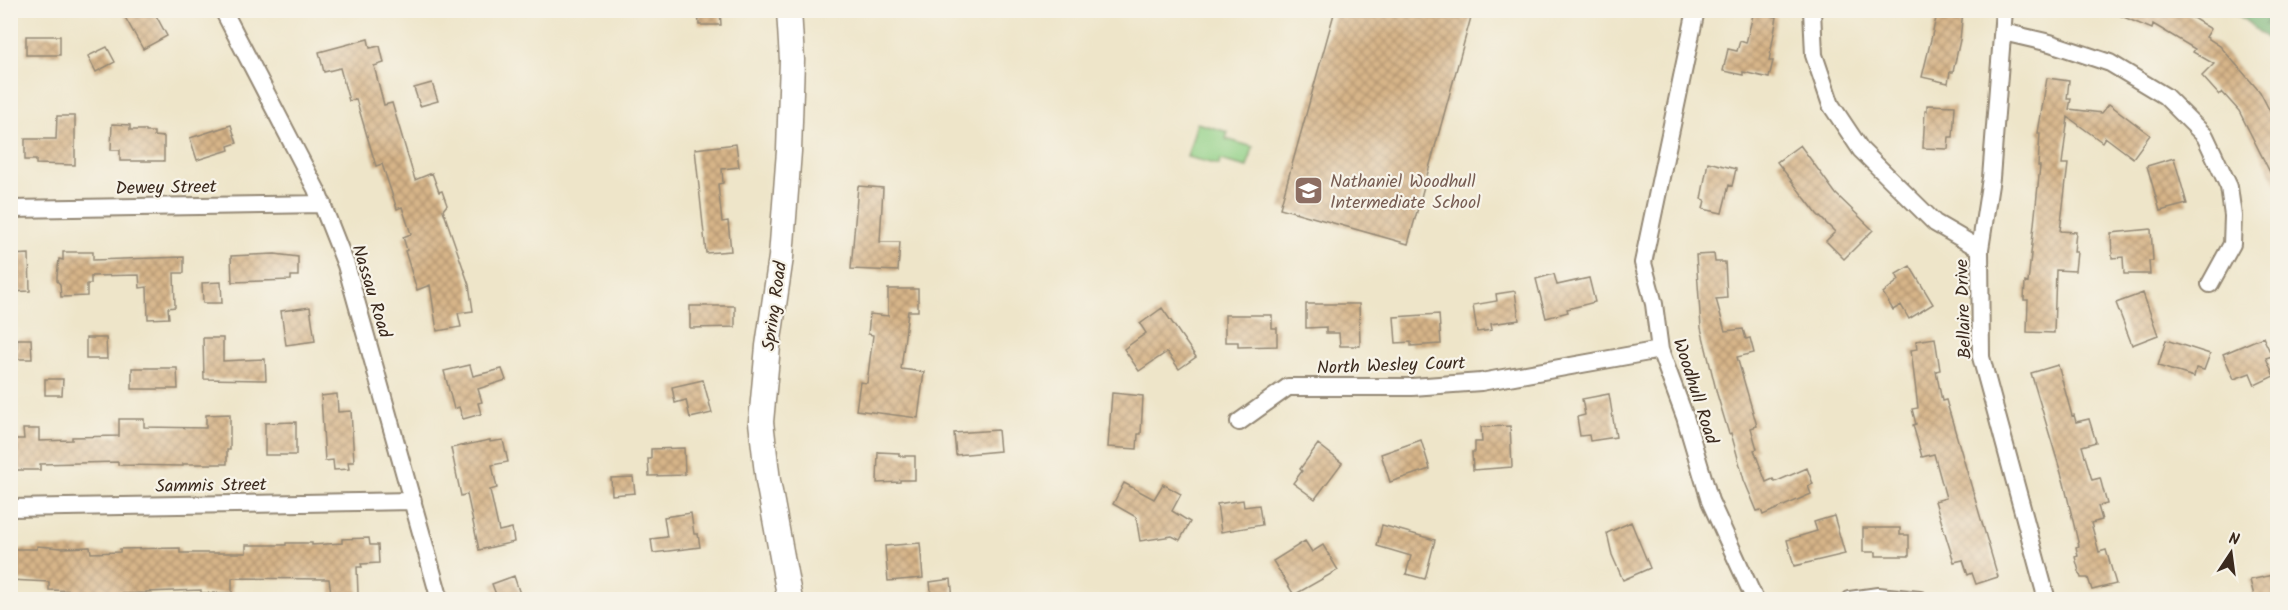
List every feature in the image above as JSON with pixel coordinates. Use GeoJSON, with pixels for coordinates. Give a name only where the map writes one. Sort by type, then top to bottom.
{"type":"FeatureCollection","features":[{"type":"Feature","properties":{"kind":"main road","name":"Spring Road"},"geometry":{"type":"LineString","coordinates":[[789,10],[792,60],[788,163],[781,256],[768,346],[761,422],[768,481],[790,600]]}},
{"type":"Feature","properties":{"kind":"street","name":"Nassau Road"},"geometry":{"type":"LineString","coordinates":[[223,10],[323,204],[346,265],[440,600]]}},
{"type":"Feature","properties":{"kind":"street","name":"Woodhull Road"},"geometry":{"type":"LineString","coordinates":[[1696,10],[1643,263],[1654,304],[1660,351],[1685,417],[1710,501],[1755,600]]}},
{"type":"Feature","properties":{"kind":"street"},"geometry":{"type":"LineString","coordinates":[[1812,10],[1814,56],[1831,105],[1861,150],[1935,223],[1980,249]]}},
{"type":"Feature","properties":{"kind":"street","name":"Bellaire Drive"},"geometry":{"type":"LineString","coordinates":[[2004,10],[1991,178],[1980,249],[1981,357],[2047,600]]}},
{"type":"Feature","properties":{"kind":"street"},"geometry":{"type":"LineString","coordinates":[[2003,32],[2050,43],[2110,63],[2165,96],[2205,136],[2229,187],[2233,216],[2232,244],[2210,284]]}},
{"type":"Feature","properties":{"kind":"street","name":"Dewey Street"},"geometry":{"type":"LineString","coordinates":[[10,209],[323,204]]}},
{"type":"Feature","properties":{"kind":"street","name":"North Wesley Court"},"geometry":{"type":"LineString","coordinates":[[1239,422],[1288,387],[1412,387],[1481,382],[1660,351]]}},
{"type":"Feature","properties":{"kind":"street","name":"Sammis Street"},"geometry":{"type":"LineString","coordinates":[[10,508],[413,501]]}},
{"type":"Feature","properties":{"kind":"street"},"geometry":{"type":"LineString","coordinates":[[1850,600],[1878,596],[1920,600]]}},
{"type":"Feature","properties":{"kind":"green space"},"geometry":{"type":"Polygon","coordinates":[[[2234,11],[2277,11],[2277,47],[2234,11]]]}},
{"type":"Feature","properties":{"kind":"green space"},"geometry":{"type":"Polygon","coordinates":[[[1197,123],[1228,132],[1226,139],[1253,147],[1247,167],[1220,160],[1219,165],[1187,157],[1197,123]]]}},
{"type":"Feature","properties":{"kind":"building"},"geometry":{"type":"Polygon","coordinates":[[[121,10],[153,10],[167,36],[143,49],[121,10]]]}},
{"type":"Feature","properties":{"kind":"building"},"geometry":{"type":"Polygon","coordinates":[[[698,10],[720,10],[721,25],[699,25],[698,10]]]}},
{"type":"Feature","properties":{"kind":"building"},"geometry":{"type":"Polygon","coordinates":[[[1335,10],[1473,10],[1408,244],[1280,208],[1335,10]]]}},
{"type":"Feature","properties":{"kind":"building"},"geometry":{"type":"Polygon","coordinates":[[[1938,10],[1963,10],[1960,40],[1953,72],[1950,72],[1948,83],[1922,77],[1938,10]]]}},
{"type":"Feature","properties":{"kind":"building"},"geometry":{"type":"Polygon","coordinates":[[[2107,10],[2180,10],[2211,29],[2206,37],[2220,46],[2260,92],[2277,125],[2277,186],[2239,111],[2222,92],[2219,95],[2202,76],[2214,64],[2193,52],[2195,49],[2153,24],[2152,29],[2107,10]]]}},
{"type":"Feature","properties":{"kind":"building"},"geometry":{"type":"Polygon","coordinates":[[[1754,11],[1777,17],[1769,61],[1773,61],[1769,78],[1743,72],[1743,75],[1723,71],[1728,49],[1737,51],[1740,41],[1746,43],[1754,11]]]}},
{"type":"Feature","properties":{"kind":"building"},"geometry":{"type":"Polygon","coordinates":[[[26,36],[60,36],[60,55],[26,55],[26,36]]]}},
{"type":"Feature","properties":{"kind":"building"},"geometry":{"type":"Polygon","coordinates":[[[368,39],[370,48],[380,46],[384,63],[374,66],[384,105],[392,103],[415,180],[432,173],[447,205],[443,210],[469,285],[473,311],[458,313],[461,327],[437,331],[430,285],[417,290],[403,237],[411,234],[402,207],[397,209],[382,164],[376,166],[356,99],[349,101],[340,68],[324,72],[319,52],[368,39]]]}},
{"type":"Feature","properties":{"kind":"building"},"geometry":{"type":"Polygon","coordinates":[[[107,47],[115,62],[96,72],[88,56],[107,47]]]}},
{"type":"Feature","properties":{"kind":"building"},"geometry":{"type":"Polygon","coordinates":[[[2047,78],[2069,81],[2067,99],[2071,99],[2069,109],[2102,113],[2109,104],[2150,135],[2133,158],[2105,137],[2102,142],[2068,117],[2062,164],[2068,164],[2060,231],[2076,232],[2074,252],[2077,252],[2075,271],[2056,270],[2054,333],[2027,332],[2028,300],[2024,300],[2025,282],[2028,283],[2040,166],[2038,166],[2040,133],[2038,133],[2047,78]]]}},
{"type":"Feature","properties":{"kind":"building"},"geometry":{"type":"Polygon","coordinates":[[[432,83],[438,101],[420,106],[414,88],[432,83]]]}},
{"type":"Feature","properties":{"kind":"building"},"geometry":{"type":"Polygon","coordinates":[[[1927,105],[1955,106],[1953,137],[1949,137],[1948,149],[1923,148],[1927,105]]]}},
{"type":"Feature","properties":{"kind":"building"},"geometry":{"type":"Polygon","coordinates":[[[57,116],[75,116],[75,165],[36,164],[36,160],[25,160],[25,139],[56,139],[57,116]]]}},
{"type":"Feature","properties":{"kind":"building"},"geometry":{"type":"Polygon","coordinates":[[[112,124],[130,125],[130,130],[146,130],[146,132],[154,132],[154,136],[164,137],[164,161],[120,161],[120,150],[111,150],[112,124]]]}},
{"type":"Feature","properties":{"kind":"building"},"geometry":{"type":"Polygon","coordinates":[[[231,125],[237,143],[228,146],[229,150],[197,160],[190,138],[231,125]]]}},
{"type":"Feature","properties":{"kind":"building"},"geometry":{"type":"Polygon","coordinates":[[[736,144],[739,167],[722,169],[723,183],[718,184],[722,222],[728,221],[731,251],[706,253],[695,149],[736,144]]]}},
{"type":"Feature","properties":{"kind":"building"},"geometry":{"type":"Polygon","coordinates":[[[1800,145],[1836,194],[1873,230],[1844,259],[1826,241],[1835,232],[1817,214],[1777,162],[1800,145]]]}},
{"type":"Feature","properties":{"kind":"building"},"geometry":{"type":"Polygon","coordinates":[[[2174,158],[2187,204],[2160,211],[2147,166],[2174,158]]]}},
{"type":"Feature","properties":{"kind":"building"},"geometry":{"type":"Polygon","coordinates":[[[1708,162],[1736,169],[1732,186],[1729,185],[1722,213],[1703,209],[1705,200],[1701,199],[1708,162]]]}},
{"type":"Feature","properties":{"kind":"building"},"geometry":{"type":"Polygon","coordinates":[[[858,186],[883,188],[880,242],[900,242],[898,271],[851,269],[858,186]]]}},
{"type":"Feature","properties":{"kind":"building"},"geometry":{"type":"Polygon","coordinates":[[[2151,229],[2153,261],[2149,261],[2150,274],[2124,274],[2123,257],[2112,258],[2111,233],[2151,229]]]}},
{"type":"Feature","properties":{"kind":"building"},"geometry":{"type":"Polygon","coordinates":[[[63,252],[93,252],[93,260],[184,257],[184,273],[174,273],[175,307],[168,308],[169,318],[148,319],[147,287],[140,288],[139,275],[91,276],[91,284],[87,284],[87,296],[61,297],[57,276],[59,259],[63,260],[63,252]]]}},
{"type":"Feature","properties":{"kind":"building"},"geometry":{"type":"Polygon","coordinates":[[[29,254],[30,291],[10,292],[10,255],[29,254]]]}},
{"type":"Feature","properties":{"kind":"building"},"geometry":{"type":"Polygon","coordinates":[[[275,254],[298,257],[298,276],[291,276],[291,280],[232,282],[231,256],[275,254]]]}},
{"type":"Feature","properties":{"kind":"building"},"geometry":{"type":"Polygon","coordinates":[[[1714,254],[1715,262],[1725,262],[1727,298],[1716,299],[1725,331],[1743,329],[1746,339],[1750,338],[1754,353],[1737,357],[1757,426],[1751,428],[1757,449],[1754,450],[1766,482],[1773,479],[1775,482],[1807,468],[1813,484],[1808,486],[1811,494],[1763,515],[1761,510],[1757,511],[1744,480],[1717,394],[1701,328],[1696,255],[1714,254]]]}},
{"type":"Feature","properties":{"kind":"building"},"geometry":{"type":"Polygon","coordinates":[[[1910,266],[1933,304],[1909,319],[1901,305],[1893,310],[1883,293],[1899,280],[1896,274],[1910,266]]]}},
{"type":"Feature","properties":{"kind":"building"},"geometry":{"type":"Polygon","coordinates":[[[1554,274],[1557,285],[1589,278],[1595,302],[1567,309],[1568,312],[1546,318],[1536,279],[1554,274]]]}},
{"type":"Feature","properties":{"kind":"building"},"geometry":{"type":"Polygon","coordinates":[[[221,282],[222,303],[203,303],[202,283],[221,282]]]}},
{"type":"Feature","properties":{"kind":"building"},"geometry":{"type":"Polygon","coordinates":[[[888,289],[918,289],[918,311],[908,311],[901,369],[924,372],[918,418],[856,410],[860,382],[867,383],[873,335],[868,334],[870,314],[888,316],[888,289]]]}},
{"type":"Feature","properties":{"kind":"building"},"geometry":{"type":"Polygon","coordinates":[[[1515,291],[1519,320],[1491,324],[1492,330],[1477,332],[1473,305],[1497,301],[1496,294],[1515,291]]]}},
{"type":"Feature","properties":{"kind":"building"},"geometry":{"type":"Polygon","coordinates":[[[2143,293],[2158,335],[2132,345],[2116,303],[2143,293]]]}},
{"type":"Feature","properties":{"kind":"building"},"geometry":{"type":"Polygon","coordinates":[[[1306,304],[1359,304],[1360,346],[1340,346],[1339,333],[1326,333],[1326,327],[1306,328],[1306,304]]]}},
{"type":"Feature","properties":{"kind":"building"},"geometry":{"type":"Polygon","coordinates":[[[690,306],[735,306],[735,327],[690,328],[690,306]]]}},
{"type":"Feature","properties":{"kind":"building"},"geometry":{"type":"Polygon","coordinates":[[[310,307],[315,341],[286,345],[281,311],[310,307]]]}},
{"type":"Feature","properties":{"kind":"building"},"geometry":{"type":"Polygon","coordinates":[[[1162,308],[1196,357],[1179,369],[1167,352],[1139,371],[1124,349],[1146,333],[1140,324],[1162,308]]]}},
{"type":"Feature","properties":{"kind":"building"},"geometry":{"type":"Polygon","coordinates":[[[1439,314],[1441,344],[1411,346],[1411,342],[1396,343],[1394,317],[1439,314]]]}},
{"type":"Feature","properties":{"kind":"building"},"geometry":{"type":"Polygon","coordinates":[[[1225,315],[1272,315],[1272,328],[1277,328],[1277,346],[1238,347],[1238,342],[1225,342],[1225,315]]]}},
{"type":"Feature","properties":{"kind":"building"},"geometry":{"type":"Polygon","coordinates":[[[2263,337],[2272,356],[2266,358],[2274,376],[2255,385],[2250,373],[2234,379],[2223,354],[2263,337]]]}},
{"type":"Feature","properties":{"kind":"building"},"geometry":{"type":"Polygon","coordinates":[[[86,338],[106,338],[107,359],[86,359],[86,338]]]}},
{"type":"Feature","properties":{"kind":"building"},"geometry":{"type":"Polygon","coordinates":[[[203,338],[223,338],[223,361],[265,359],[266,380],[204,379],[203,338]]]}},
{"type":"Feature","properties":{"kind":"building"},"geometry":{"type":"Polygon","coordinates":[[[1935,338],[1940,370],[1936,371],[1942,401],[1946,400],[1998,577],[1976,584],[1972,573],[1968,575],[1963,560],[1954,562],[1935,501],[1946,498],[1934,454],[1922,457],[1913,425],[1916,424],[1912,409],[1918,408],[1911,350],[1917,349],[1916,341],[1935,338]]]}},
{"type":"Feature","properties":{"kind":"building"},"geometry":{"type":"Polygon","coordinates":[[[17,339],[31,339],[32,359],[17,359],[17,339]]]}},
{"type":"Feature","properties":{"kind":"building"},"geometry":{"type":"Polygon","coordinates":[[[2166,340],[2210,354],[2204,370],[2196,368],[2194,377],[2158,366],[2166,340]]]}},
{"type":"Feature","properties":{"kind":"building"},"geometry":{"type":"Polygon","coordinates":[[[470,365],[473,376],[502,369],[506,380],[478,389],[482,402],[478,403],[481,414],[463,419],[459,407],[454,409],[444,371],[470,365]]]}},
{"type":"Feature","properties":{"kind":"building"},"geometry":{"type":"Polygon","coordinates":[[[2058,365],[2072,416],[2074,415],[2076,422],[2089,419],[2096,442],[2082,446],[2092,480],[2100,478],[2107,504],[2098,506],[2102,520],[2091,523],[2099,552],[2106,550],[2116,584],[2092,590],[2088,578],[2081,578],[2075,557],[2078,556],[2076,547],[2079,546],[2064,483],[2031,373],[2058,365]]]}},
{"type":"Feature","properties":{"kind":"building"},"geometry":{"type":"Polygon","coordinates":[[[132,368],[177,368],[178,389],[132,389],[132,368]]]}},
{"type":"Feature","properties":{"kind":"building"},"geometry":{"type":"Polygon","coordinates":[[[45,379],[63,379],[62,395],[45,395],[45,379]]]}},
{"type":"Feature","properties":{"kind":"building"},"geometry":{"type":"Polygon","coordinates":[[[703,380],[712,413],[690,418],[686,400],[675,403],[672,387],[703,380]]]}},
{"type":"Feature","properties":{"kind":"building"},"geometry":{"type":"Polygon","coordinates":[[[1112,393],[1143,396],[1141,434],[1138,434],[1137,449],[1108,447],[1112,393]]]}},
{"type":"Feature","properties":{"kind":"building"},"geometry":{"type":"Polygon","coordinates":[[[337,394],[338,412],[351,411],[354,462],[348,462],[349,469],[334,470],[333,460],[325,461],[321,396],[337,394]]]}},
{"type":"Feature","properties":{"kind":"building"},"geometry":{"type":"Polygon","coordinates":[[[1609,394],[1616,437],[1590,441],[1589,435],[1580,436],[1577,417],[1585,415],[1582,399],[1609,394]]]}},
{"type":"Feature","properties":{"kind":"building"},"geometry":{"type":"Polygon","coordinates":[[[230,414],[230,450],[227,450],[227,464],[118,465],[118,462],[40,464],[40,470],[11,470],[11,439],[24,439],[23,429],[39,429],[39,441],[72,440],[72,437],[119,436],[119,419],[144,419],[144,427],[206,428],[206,415],[230,414]]]}},
{"type":"Feature","properties":{"kind":"building"},"geometry":{"type":"Polygon","coordinates":[[[296,422],[296,455],[265,455],[265,423],[296,422]]]}},
{"type":"Feature","properties":{"kind":"building"},"geometry":{"type":"Polygon","coordinates":[[[1510,426],[1512,467],[1473,470],[1472,452],[1475,452],[1475,442],[1482,442],[1481,427],[1510,426]]]}},
{"type":"Feature","properties":{"kind":"building"},"geometry":{"type":"Polygon","coordinates":[[[998,430],[1000,451],[956,455],[954,433],[998,430]]]}},
{"type":"Feature","properties":{"kind":"building"},"geometry":{"type":"Polygon","coordinates":[[[490,440],[490,442],[503,440],[508,462],[492,465],[497,488],[490,490],[499,531],[512,528],[514,542],[479,550],[467,494],[461,496],[451,448],[490,440]]]}},
{"type":"Feature","properties":{"kind":"building"},"geometry":{"type":"Polygon","coordinates":[[[1421,440],[1430,469],[1390,482],[1381,454],[1421,440]]]}},
{"type":"Feature","properties":{"kind":"building"},"geometry":{"type":"Polygon","coordinates":[[[1318,444],[1342,463],[1315,499],[1293,483],[1318,444]]]}},
{"type":"Feature","properties":{"kind":"building"},"geometry":{"type":"Polygon","coordinates":[[[684,448],[685,475],[649,476],[648,459],[651,459],[651,449],[684,448]]]}},
{"type":"Feature","properties":{"kind":"building"},"geometry":{"type":"Polygon","coordinates":[[[878,452],[915,456],[915,480],[877,483],[878,452]]]}},
{"type":"Feature","properties":{"kind":"building"},"geometry":{"type":"Polygon","coordinates":[[[633,477],[635,493],[612,495],[611,478],[633,477]]]}},
{"type":"Feature","properties":{"kind":"building"},"geometry":{"type":"Polygon","coordinates":[[[1124,483],[1154,499],[1163,484],[1181,494],[1172,511],[1190,522],[1180,540],[1172,536],[1140,541],[1136,517],[1113,504],[1124,483]]]}},
{"type":"Feature","properties":{"kind":"building"},"geometry":{"type":"Polygon","coordinates":[[[1243,500],[1244,507],[1259,505],[1262,525],[1221,532],[1217,504],[1243,500]]]}},
{"type":"Feature","properties":{"kind":"building"},"geometry":{"type":"Polygon","coordinates":[[[691,513],[694,534],[698,534],[700,547],[653,553],[651,539],[667,537],[664,517],[691,513]]]}},
{"type":"Feature","properties":{"kind":"building"},"geometry":{"type":"Polygon","coordinates":[[[1834,516],[1845,554],[1794,566],[1787,540],[1817,531],[1814,522],[1834,516]]]}},
{"type":"Feature","properties":{"kind":"building"},"geometry":{"type":"Polygon","coordinates":[[[1631,522],[1650,568],[1623,580],[1612,555],[1607,533],[1631,522]]]}},
{"type":"Feature","properties":{"kind":"building"},"geometry":{"type":"Polygon","coordinates":[[[1382,525],[1435,540],[1425,579],[1406,574],[1411,556],[1377,546],[1382,525]]]}},
{"type":"Feature","properties":{"kind":"building"},"geometry":{"type":"Polygon","coordinates":[[[1863,528],[1900,528],[1900,535],[1909,535],[1909,556],[1876,556],[1876,552],[1863,552],[1863,528]]]}},
{"type":"Feature","properties":{"kind":"building"},"geometry":{"type":"Polygon","coordinates":[[[369,538],[370,545],[378,545],[379,563],[361,564],[362,567],[357,567],[358,594],[355,594],[355,600],[332,600],[329,579],[232,578],[232,593],[201,593],[201,590],[146,592],[122,594],[122,600],[79,600],[79,591],[49,590],[49,582],[10,580],[10,549],[37,549],[37,546],[90,547],[91,553],[120,552],[120,549],[180,548],[180,553],[246,553],[246,545],[312,543],[312,545],[342,543],[342,539],[369,538]]]}},
{"type":"Feature","properties":{"kind":"building"},"geometry":{"type":"Polygon","coordinates":[[[1305,541],[1312,552],[1323,545],[1338,570],[1294,595],[1273,561],[1305,541]]]}},
{"type":"Feature","properties":{"kind":"building"},"geometry":{"type":"Polygon","coordinates":[[[920,543],[923,578],[888,581],[885,546],[920,543]]]}},
{"type":"Feature","properties":{"kind":"building"},"geometry":{"type":"Polygon","coordinates":[[[2277,574],[2277,600],[2255,600],[2250,580],[2277,574]]]}},
{"type":"Feature","properties":{"kind":"building"},"geometry":{"type":"Polygon","coordinates":[[[514,576],[522,600],[498,600],[492,584],[514,576]]]}},
{"type":"Feature","properties":{"kind":"building"},"geometry":{"type":"Polygon","coordinates":[[[951,579],[953,600],[932,600],[930,582],[951,579]]]}},
{"type":"Feature","properties":{"kind":"place","name":"Nathaniel Woodhull Intermediate School"},"geometry":{"type":"Point","coordinates":[1309,191]}}]}
